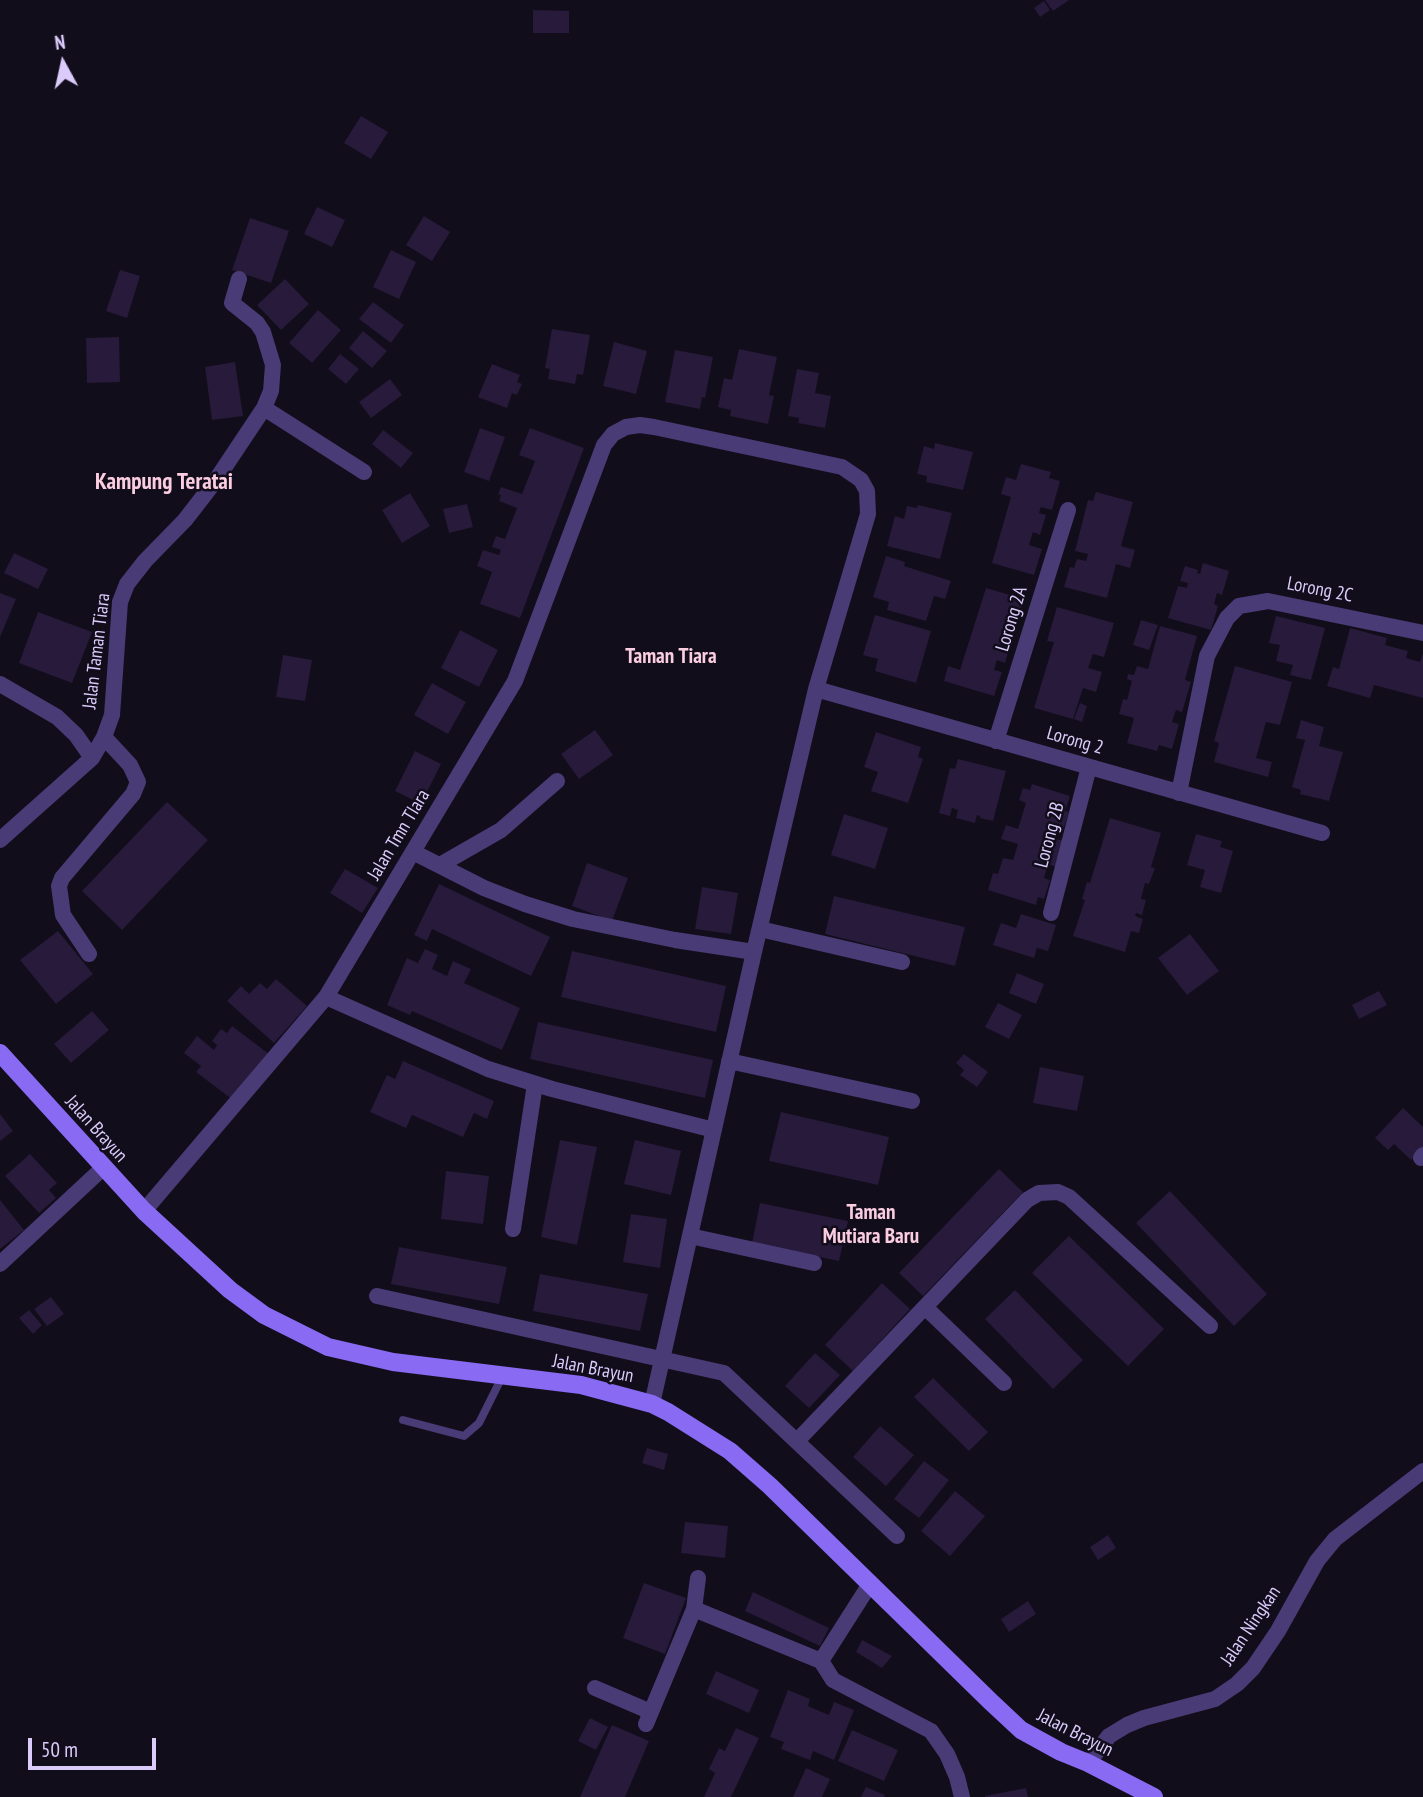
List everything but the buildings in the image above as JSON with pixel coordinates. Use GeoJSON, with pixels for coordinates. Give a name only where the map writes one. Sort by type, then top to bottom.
{"type":"FeatureCollection","features":[{"type":"Feature","properties":{"kind":"main road","name":"Jalan Brayun"},"geometry":{"type":"LineString","coordinates":[[0,1053],[144,1211],[230,1290],[264,1315],[328,1348],[393,1362],[581,1385],[652,1404],[730,1451],[770,1486],[1021,1730],[1154,1797]]}},
{"type":"Feature","properties":{"kind":"street","name":"Jalan Taman Tiara"},"geometry":{"type":"LineString","coordinates":[[0,840],[92,758],[112,715],[120,601],[127,584],[216,480],[264,408],[271,391],[273,365],[269,346],[257,323],[233,305],[239,279]]}},
{"type":"Feature","properties":{"kind":"street"},"geometry":{"type":"LineString","coordinates":[[264,408],[364,472]]}},
{"type":"Feature","properties":{"kind":"street","name":"Jalan Tmn TIara"},"geometry":{"type":"LineString","coordinates":[[144,1211],[326,997],[515,681],[604,445],[613,434],[626,427],[647,426],[842,467],[861,480],[867,491],[868,514],[816,689]]}},
{"type":"Feature","properties":{"kind":"street","name":"Lorong 2A"},"geometry":{"type":"LineString","coordinates":[[996,741],[1068,510]]}},
{"type":"Feature","properties":{"kind":"street","name":"Lorong 2C"},"geometry":{"type":"LineString","coordinates":[[1179,793],[1207,656],[1227,618],[1239,606],[1268,601],[1423,633]]}},
{"type":"Feature","properties":{"kind":"street"},"geometry":{"type":"LineString","coordinates":[[0,684],[57,717],[76,735],[92,758]]}},
{"type":"Feature","properties":{"kind":"street"},"geometry":{"type":"LineString","coordinates":[[652,1404],[816,689]]}},
{"type":"Feature","properties":{"kind":"street","name":"Lorong 2"},"geometry":{"type":"LineString","coordinates":[[816,689],[1322,833]]}},
{"type":"Feature","properties":{"kind":"street"},"geometry":{"type":"LineString","coordinates":[[89,954],[63,915],[60,886],[62,878],[133,794],[138,782],[130,765],[104,737]]}},
{"type":"Feature","properties":{"kind":"street","name":"Lorong 2B"},"geometry":{"type":"LineString","coordinates":[[1051,913],[1089,767]]}},
{"type":"Feature","properties":{"kind":"street"},"geometry":{"type":"LineString","coordinates":[[440,865],[501,830],[557,781]]}},
{"type":"Feature","properties":{"kind":"street"},"geometry":{"type":"LineString","coordinates":[[413,852],[484,888],[573,919],[675,940],[754,952]]}},
{"type":"Feature","properties":{"kind":"street"},"geometry":{"type":"LineString","coordinates":[[760,929],[902,962]]}},
{"type":"Feature","properties":{"kind":"street"},"geometry":{"type":"LineString","coordinates":[[326,997],[477,1064],[536,1084],[713,1130]]}},
{"type":"Feature","properties":{"kind":"street"},"geometry":{"type":"LineString","coordinates":[[729,1061],[912,1101]]}},
{"type":"Feature","properties":{"kind":"street"},"geometry":{"type":"LineString","coordinates":[[513,1229],[536,1084]]}},
{"type":"Feature","properties":{"kind":"street"},"geometry":{"type":"LineString","coordinates":[[0,1264],[103,1168]]}},
{"type":"Feature","properties":{"kind":"street"},"geometry":{"type":"LineString","coordinates":[[797,1440],[1027,1200],[1039,1193],[1058,1192],[1069,1198],[1210,1326]]}},
{"type":"Feature","properties":{"kind":"street"},"geometry":{"type":"LineString","coordinates":[[690,1236],[814,1263]]}},
{"type":"Feature","properties":{"kind":"street"},"geometry":{"type":"LineString","coordinates":[[377,1296],[724,1373],[897,1536]]}},
{"type":"Feature","properties":{"kind":"street"},"geometry":{"type":"LineString","coordinates":[[925,1307],[1004,1383]]}},
{"type":"Feature","properties":{"kind":"street","name":"Jalan Ningkan"},"geometry":{"type":"LineString","coordinates":[[1088,1763],[1109,1736],[1127,1725],[1215,1699],[1237,1684],[1253,1668],[1278,1631],[1317,1561],[1335,1539],[1423,1471]]}},
{"type":"Feature","properties":{"kind":"street"},"geometry":{"type":"LineString","coordinates":[[595,1688],[649,1718],[694,1609],[698,1578]]}},
{"type":"Feature","properties":{"kind":"street"},"geometry":{"type":"LineString","coordinates":[[821,1661],[870,1584]]}},
{"type":"Feature","properties":{"kind":"street"},"geometry":{"type":"LineString","coordinates":[[694,1609],[821,1661],[833,1681],[932,1731],[947,1754],[962,1797]]}},
{"type":"Feature","properties":{"kind":"lane"},"geometry":{"type":"LineString","coordinates":[[403,1420],[464,1436],[479,1423],[503,1375]]}},
{"type":"Feature","properties":{"kind":"district","name":"Kampung Teratai"},"geometry":{"type":"Point","coordinates":[164,482]}},
{"type":"Feature","properties":{"kind":"district","name":"Taman Tiara"},"geometry":{"type":"Point","coordinates":[671,657]}},
{"type":"Feature","properties":{"kind":"district","name":"Taman Mutiara Baru"},"geometry":{"type":"Point","coordinates":[871,1225]}}]}
